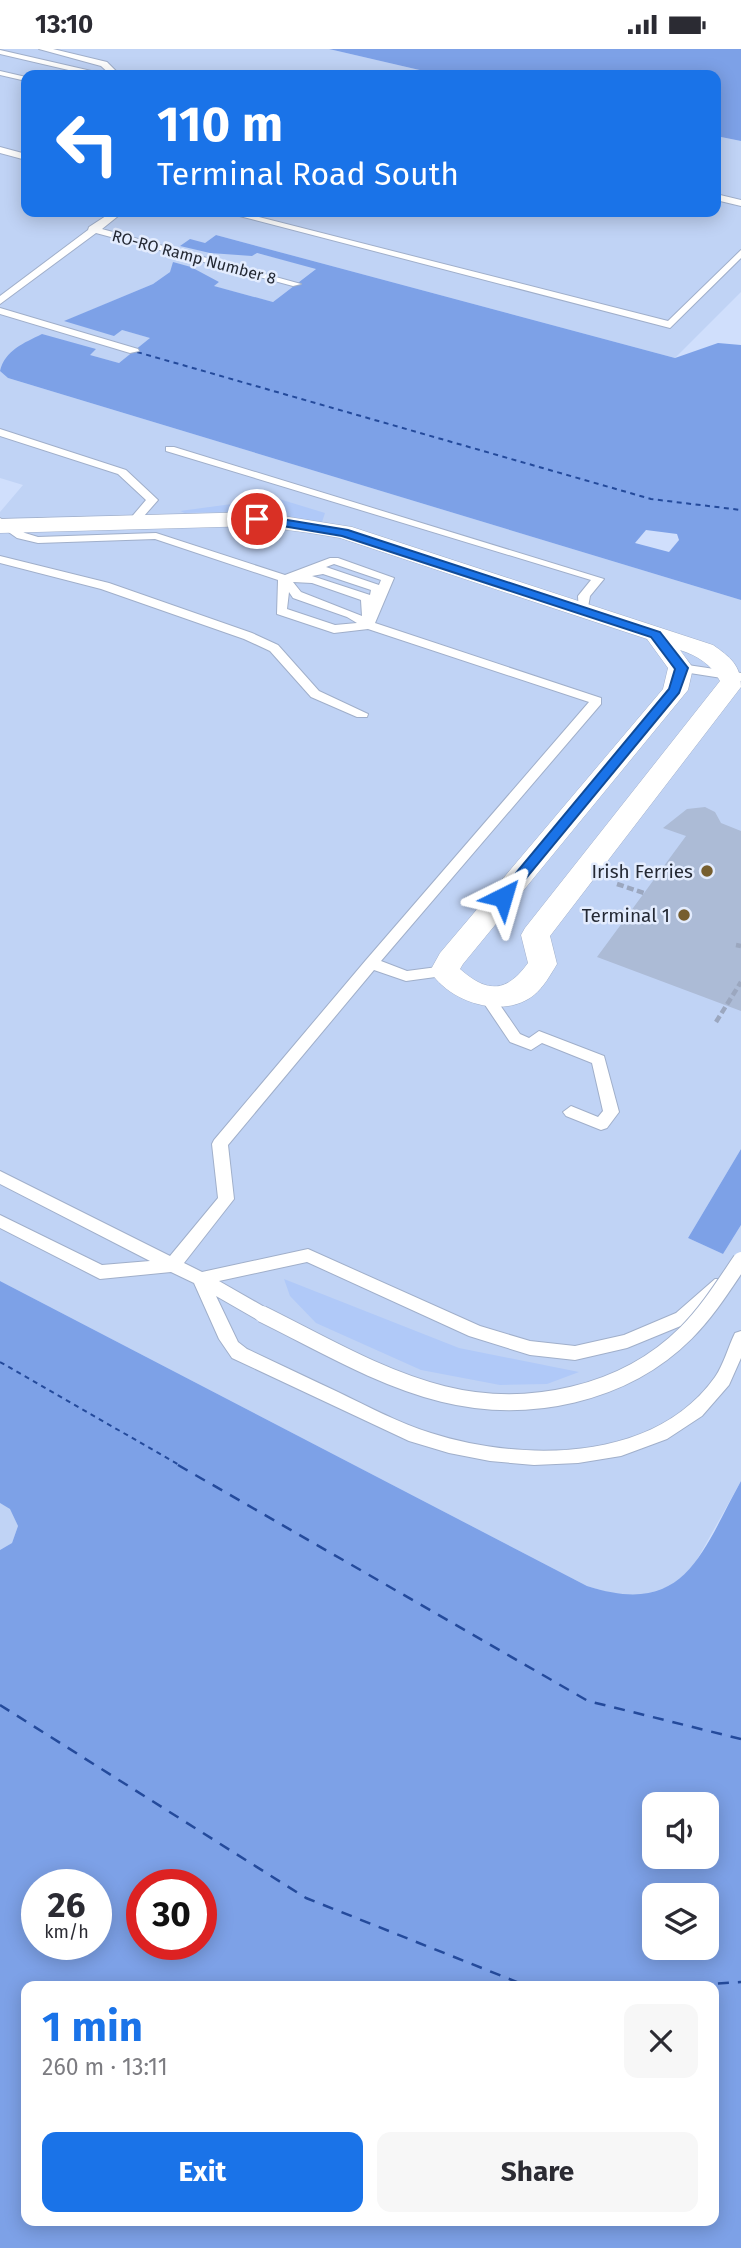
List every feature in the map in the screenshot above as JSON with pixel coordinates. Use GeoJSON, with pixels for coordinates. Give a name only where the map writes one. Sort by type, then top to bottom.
{"type":"FeatureCollection","features":[{"type":"Feature","properties":{"kind":"street"},"geometry":{"type":"LineString","coordinates":[[2,520],[108,524],[257,519],[344,532],[704,650],[723,664],[735,677],[733,681],[535,935],[543,964],[521,990],[503,996],[486,996],[453,982],[445,971],[450,960],[675,690],[681,668],[656,635]]}},
{"type":"Feature","properties":{"kind":"street"},"geometry":{"type":"LineString","coordinates":[[586,797],[630,813]]}},
{"type":"Feature","properties":{"kind":"lane"},"geometry":{"type":"LineString","coordinates":[[43,49],[104,64],[111,70]]}},
{"type":"Feature","properties":{"kind":"lane"},"geometry":{"type":"LineString","coordinates":[[0,51],[79,70]]}},
{"type":"Feature","properties":{"kind":"lane"},"geometry":{"type":"LineString","coordinates":[[0,73],[21,78]]}},
{"type":"Feature","properties":{"kind":"lane"},"geometry":{"type":"LineString","coordinates":[[0,150],[21,156]]}},
{"type":"Feature","properties":{"kind":"lane"},"geometry":{"type":"LineString","coordinates":[[721,198],[741,203]]}},
{"type":"Feature","properties":{"kind":"lane"},"geometry":{"type":"LineString","coordinates":[[0,302],[110,217]]}},
{"type":"Feature","properties":{"kind":"lane"},"geometry":{"type":"LineString","coordinates":[[249,217],[670,325],[741,253]]}},
{"type":"Feature","properties":{"kind":"lane","name":"RO-RO Ramp Number 8"},"geometry":{"type":"LineString","coordinates":[[92,229],[296,284]]}},
{"type":"Feature","properties":{"kind":"lane"},"geometry":{"type":"LineString","coordinates":[[0,311],[134,351]]}},
{"type":"Feature","properties":{"kind":"lane"},"geometry":{"type":"LineString","coordinates":[[0,432],[122,472],[152,500],[133,522]]}},
{"type":"Feature","properties":{"kind":"lane"},"geometry":{"type":"LineString","coordinates":[[170,449],[598,579],[584,596],[583,610]]}},
{"type":"Feature","properties":{"kind":"lane"},"geometry":{"type":"LineString","coordinates":[[2,520],[21,535],[38,540],[156,536],[284,578],[313,580],[367,598],[369,625]]}},
{"type":"Feature","properties":{"kind":"lane"},"geometry":{"type":"LineString","coordinates":[[0,559],[105,586],[274,648],[315,694],[362,714]]}},
{"type":"Feature","properties":{"kind":"lane"},"geometry":{"type":"LineString","coordinates":[[284,578],[334,560],[388,578],[369,625]]}},
{"type":"Feature","properties":{"kind":"lane"},"geometry":{"type":"LineString","coordinates":[[284,578],[324,570],[377,588],[369,625]]}},
{"type":"Feature","properties":{"kind":"lane"},"geometry":{"type":"LineString","coordinates":[[0,1221],[100,1272],[172,1265],[226,1199],[220,1144],[597,701],[369,625],[351,614],[297,595],[284,578]]}},
{"type":"Feature","properties":{"kind":"lane"},"geometry":{"type":"LineString","coordinates":[[284,578],[281,611],[334,629],[369,625]]}},
{"type":"Feature","properties":{"kind":"lane"},"geometry":{"type":"LineString","coordinates":[[681,668],[735,677]]}},
{"type":"Feature","properties":{"kind":"lane"},"geometry":{"type":"LineString","coordinates":[[372,963],[406,976],[445,971]]}},
{"type":"Feature","properties":{"kind":"lane"},"geometry":{"type":"LineString","coordinates":[[486,996],[515,1038],[531,1045],[539,1036],[599,1060],[611,1112],[601,1124],[571,1112]]}},
{"type":"Feature","properties":{"kind":"lane"},"geometry":{"type":"LineString","coordinates":[[0,1177],[201,1279],[262,1314],[377,1369],[444,1394],[514,1403],[585,1393],[646,1366],[686,1333],[741,1260]]}},
{"type":"Feature","properties":{"kind":"lane"},"geometry":{"type":"LineString","coordinates":[[201,1279],[308,1255],[475,1331],[530,1347],[575,1353],[627,1341],[682,1318],[741,1266]]}},
{"type":"Feature","properties":{"kind":"lane"},"geometry":{"type":"LineString","coordinates":[[201,1279],[234,1350],[409,1432],[447,1445],[505,1457],[550,1459],[593,1455],[639,1444],[671,1428],[682,1422],[714,1392],[737,1352],[741,1338]]}},
{"type":"Feature","properties":{"kind":"path"},"geometry":{"type":"LineString","coordinates":[[617,884],[644,893]]}},
{"type":"Feature","properties":{"kind":"path"},"geometry":{"type":"LineString","coordinates":[[716,1022],[741,982]]}},
{"type":"Feature","properties":{"kind":"shaded area","name":"Terminal 1"},"geometry":{"type":"Polygon","coordinates":[[[0,49],[329,49],[419,70],[21,70],[21,217],[721,217],[721,137],[741,141],[741,292],[675,358],[216,235],[205,243],[181,245],[256,253],[317,268],[273,302],[213,286],[219,282],[170,272],[153,284],[65,321],[122,330],[151,338],[119,363],[89,355],[96,349],[1,370],[8,378],[741,600],[741,1149],[688,1238],[723,1254],[741,1225],[741,1481],[694,1565],[674,1585],[643,1595],[616,1595],[587,1586],[0,1281],[0,512],[23,485],[0,478],[0,49]]]}},
{"type":"Feature","properties":{"kind":"shaded area"},"geometry":{"type":"Polygon","coordinates":[[[329,49],[741,49],[741,141],[721,137],[721,70],[419,70],[329,49]]]}},
{"type":"Feature","properties":{"kind":"shaded area"},"geometry":{"type":"Polygon","coordinates":[[[216,235],[675,358],[718,343],[741,345],[741,600],[8,378],[0,371],[11,352],[42,334],[96,349],[90,355],[119,363],[150,338],[122,330],[114,336],[64,321],[153,284],[170,272],[173,262],[191,267],[219,282],[214,286],[273,302],[316,269],[257,253],[252,256],[210,253],[180,246],[190,239],[205,243],[216,235]]]}},
{"type":"Feature","properties":{"kind":"shaded area"},"geometry":{"type":"Polygon","coordinates":[[[276,498],[325,513],[322,522],[251,511],[180,511],[276,498]]]}},
{"type":"Feature","properties":{"kind":"shaded area"},"geometry":{"type":"Polygon","coordinates":[[[741,1149],[741,1225],[723,1254],[688,1238],[741,1149]]]}},
{"type":"Feature","properties":{"kind":"shaded area"},"geometry":{"type":"Polygon","coordinates":[[[284,1279],[459,1348],[579,1372],[547,1384],[500,1385],[421,1370],[316,1323],[290,1296],[284,1279]]]}},
{"type":"Feature","properties":{"kind":"shaded area"},"geometry":{"type":"Polygon","coordinates":[[[0,1281],[587,1586],[620,1594],[647,1593],[669,1586],[686,1573],[701,1554],[741,1481],[741,2248],[0,2248],[0,1550],[12,1543],[18,1526],[10,1509],[0,1503],[0,1281]]]}},
{"type":"Feature","properties":{"kind":"shaded area"},"geometry":{"type":"Polygon","coordinates":[[[0,1503],[10,1508],[18,1526],[12,1543],[0,1550],[0,1503]]]}},
{"type":"Feature","properties":{"kind":"pier"},"geometry":{"type":"Polygon","coordinates":[[[646,530],[677,534],[679,540],[669,552],[635,543],[646,530]]]}},
{"type":"Feature","properties":{"kind":"building","name":"Terminal 1"},"geometry":{"type":"Polygon","coordinates":[[[705,807],[715,812],[721,823],[741,831],[741,1011],[597,957],[686,836],[663,828],[687,809],[705,807]]]}},
{"type":"Feature","properties":{"kind":"ferry route"},"geometry":{"type":"LineString","coordinates":[[137,352],[651,499],[741,510]]}},
{"type":"Feature","properties":{"kind":"ferry route"},"geometry":{"type":"LineString","coordinates":[[0,1362],[181,1466]]}},
{"type":"Feature","properties":{"kind":"ferry route"},"geometry":{"type":"LineString","coordinates":[[178,1465],[588,1701],[741,1739]]}},
{"type":"Feature","properties":{"kind":"ferry route"},"geometry":{"type":"LineString","coordinates":[[0,1705],[306,1898],[514,1981]]}},
{"type":"Feature","properties":{"kind":"ferry route"},"geometry":{"type":"LineString","coordinates":[[719,1983],[741,1982]]}},
{"type":"Feature","properties":{"kind":"place","name":"Irish Ferries"},"geometry":{"type":"Point","coordinates":[707,871]}},
{"type":"Feature","properties":{"kind":"place","name":"Terminal 1"},"geometry":{"type":"Point","coordinates":[684,915]}},
{"type":"Feature","properties":{"kind":"route"},"geometry":{"type":"LineString","coordinates":[[257,519],[344,532],[656,635],[681,668],[675,690],[503,897]]}}]}
